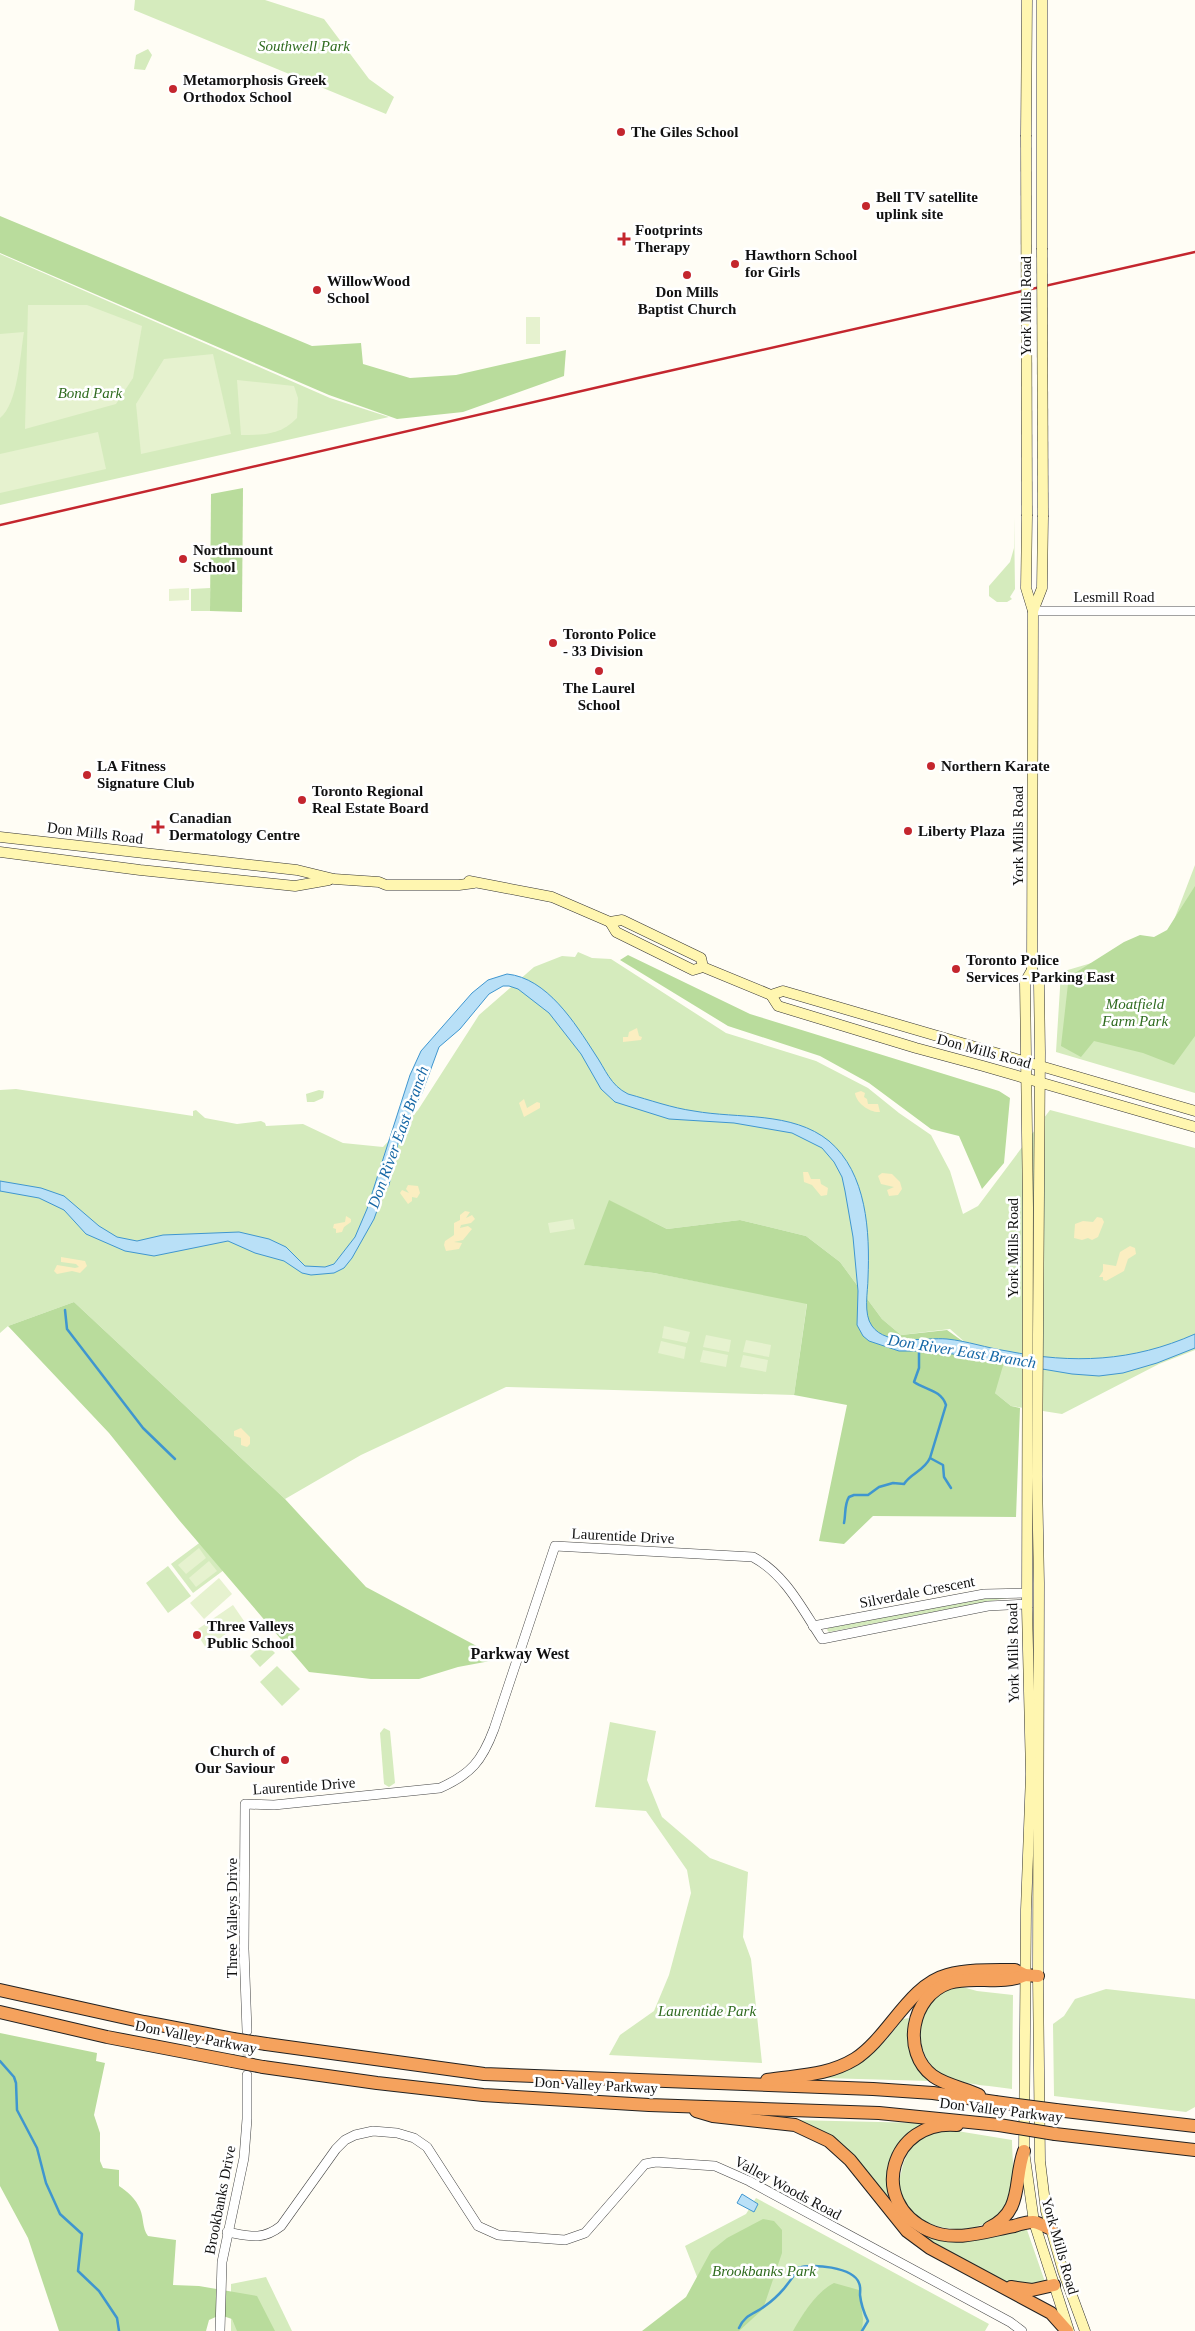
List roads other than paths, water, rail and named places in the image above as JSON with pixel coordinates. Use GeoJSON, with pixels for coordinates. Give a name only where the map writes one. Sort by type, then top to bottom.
{"type":"FeatureCollection","features":[{"type":"Feature","properties":{"kind":"highway"},"geometry":{"type":"LineString","coordinates":[[737,2084],[822,2074],[842,2066],[868,2050],[921,1990],[946,1975],[1015,1970],[1031,1975]]}},
{"type":"Feature","properties":{"kind":"highway"},"geometry":{"type":"LineString","coordinates":[[995,2102],[951,2085],[934,2076],[923,2066],[916,2053],[913,2034],[916,2018],[918,2011],[932,1993],[950,1983],[1015,1980],[1031,1975]]}},
{"type":"Feature","properties":{"kind":"highway","name":"Don Valley Parkway"},"geometry":{"type":"LineString","coordinates":[[0,1990],[144,2022],[233,2039],[484,2074],[932,2093],[1195,2126]]}},
{"type":"Feature","properties":{"kind":"highway","name":"Don Valley Parkway"},"geometry":{"type":"LineString","coordinates":[[0,2012],[107,2037],[232,2061],[483,2095],[681,2106],[879,2113],[999,2125],[1055,2134],[1195,2150]]}},
{"type":"Feature","properties":{"kind":"highway"},"geometry":{"type":"LineString","coordinates":[[681,2106],[713,2116],[795,2125],[830,2141],[850,2160],[906,2231],[930,2248],[1051,2313],[1068,2331]]}},
{"type":"Feature","properties":{"kind":"highway"},"geometry":{"type":"LineString","coordinates":[[999,2125],[970,2127],[950,2125],[924,2130],[904,2145],[894,2161],[892,2184],[901,2207],[909,2218],[928,2230],[951,2236],[978,2234],[1034,2222],[1050,2229]]}},
{"type":"Feature","properties":{"kind":"highway"},"geometry":{"type":"LineString","coordinates":[[978,2234],[1004,2219],[1010,2209],[1016,2198],[1019,2165],[1024,2151]]}},
{"type":"Feature","properties":{"kind":"highway"},"geometry":{"type":"LineString","coordinates":[[1002,2285],[1032,2290],[1054,2285]]}},
{"type":"Feature","properties":{"kind":"main road","name":"York Mills Road"},"geometry":{"type":"LineString","coordinates":[[1027,0],[1026,588],[1033,611],[1032,970],[1039,984],[1040,1321],[1037,1477],[1040,1706],[1024,2151],[1034,2222],[1068,2331]]}},
{"type":"Feature","properties":{"kind":"main road","name":"York Mills Road"},"geometry":{"type":"LineString","coordinates":[[1033,611],[1042,588],[1042,0]]}},
{"type":"Feature","properties":{"kind":"main road","name":"Don Mills Road"},"geometry":{"type":"LineString","coordinates":[[0,837],[297,870],[334,879],[379,882],[386,878],[460,878],[474,883],[552,897],[610,922],[616,932],[693,970],[703,968],[771,995],[778,1006],[1195,1127]]}},
{"type":"Feature","properties":{"kind":"main road"},"geometry":{"type":"LineString","coordinates":[[15,854],[16,838]]}},
{"type":"Feature","properties":{"kind":"main road","name":"Don Mills Road"},"geometry":{"type":"LineString","coordinates":[[0,852],[140,870],[295,886],[334,879]]}},
{"type":"Feature","properties":{"kind":"main road","name":"York Mills Road"},"geometry":{"type":"LineString","coordinates":[[1032,970],[1025,982],[1028,1320],[1027,1604],[1031,1774],[1031,1975],[1040,2161],[1044,2198],[1050,2229],[1064,2276],[1085,2331]]}},
{"type":"Feature","properties":{"kind":"main road","name":"Don Mills Road"},"geometry":{"type":"LineString","coordinates":[[771,995],[783,991],[1195,1111]]}},
{"type":"Feature","properties":{"kind":"main road"},"geometry":{"type":"LineString","coordinates":[[819,1018],[824,1003]]}},
{"type":"Feature","properties":{"kind":"main road"},"geometry":{"type":"LineString","coordinates":[[897,1042],[903,1027]]}},
{"type":"Feature","properties":{"kind":"main road"},"geometry":{"type":"LineString","coordinates":[[1054,2285],[1064,2276]]}},
{"type":"Feature","properties":{"kind":"street","name":"Lesmill Road"},"geometry":{"type":"LineString","coordinates":[[1033,611],[1195,611]]}},
{"type":"Feature","properties":{"kind":"street","name":"Laurentide Drive"},"geometry":{"type":"LineString","coordinates":[[245,1804],[274,1805],[440,1788],[457,1780],[475,1767],[487,1747],[494,1729],[555,1546],[753,1557],[768,1565],[782,1578],[822,1639]]}},
{"type":"Feature","properties":{"kind":"street","name":"Silverdale Crescent"},"geometry":{"type":"LineString","coordinates":[[813,1626],[984,1594],[1027,1593]]}},
{"type":"Feature","properties":{"kind":"street","name":"Silverdale Crescent"},"geometry":{"type":"LineString","coordinates":[[822,1639],[988,1606],[1027,1604]]}},
{"type":"Feature","properties":{"kind":"street","name":"Three Valleys Drive"},"geometry":{"type":"LineString","coordinates":[[245,1804],[244,1949],[247,2031]]}},
{"type":"Feature","properties":{"kind":"street","name":"Brookbanks Drive"},"geometry":{"type":"LineString","coordinates":[[220,2331],[220,2286],[227,2232],[244,2158],[247,2119],[247,2075]]}},
{"type":"Feature","properties":{"kind":"street","name":"Valley Woods Road"},"geometry":{"type":"LineString","coordinates":[[227,2232],[259,2237],[271,2234],[281,2226],[336,2149],[350,2138],[373,2131],[397,2133],[414,2138],[427,2147],[478,2226],[498,2235],[566,2240],[585,2233],[645,2164],[656,2162],[715,2166],[749,2181],[1010,2322],[1022,2331]]}},
{"type":"Feature","properties":{"kind":"water","name":"Don River East Branch"},"geometry":{"type":"Polygon","coordinates":[[[507,974],[521,977],[547,993],[569,1016],[613,1082],[628,1094],[686,1110],[782,1120],[814,1131],[829,1141],[842,1154],[851,1169],[859,1186],[864,1204],[868,1242],[867,1309],[869,1321],[879,1333],[887,1337],[907,1340],[947,1339],[962,1341],[999,1350],[1055,1358],[1079,1359],[1125,1355],[1172,1343],[1195,1334],[1195,1348],[1157,1363],[1123,1373],[1099,1376],[1072,1374],[935,1351],[899,1351],[869,1341],[863,1336],[857,1325],[858,1291],[853,1237],[842,1177],[834,1162],[822,1148],[792,1133],[734,1123],[669,1119],[615,1102],[601,1089],[581,1054],[549,1013],[518,989],[509,986],[503,986],[489,994],[460,1029],[439,1047],[422,1093],[400,1134],[389,1185],[383,1194],[374,1219],[352,1258],[344,1268],[334,1273],[311,1275],[302,1273],[284,1261],[255,1253],[228,1241],[154,1256],[125,1251],[86,1234],[64,1210],[39,1198],[0,1191],[0,1181],[41,1188],[64,1196],[99,1226],[117,1237],[137,1241],[163,1235],[239,1232],[269,1239],[286,1247],[305,1266],[325,1267],[334,1264],[355,1237],[367,1209],[410,1075],[421,1051],[472,993],[488,980],[507,974]]]}},
{"type":"Feature","properties":{"kind":"water"},"geometry":{"type":"Polygon","coordinates":[[[742,2194],[758,2204],[754,2212],[737,2203],[742,2194]]]}},
{"type":"Feature","properties":{"kind":"waterway"},"geometry":{"type":"LineString","coordinates":[[65,1310],[67,1329],[143,1428],[175,1459]]}},
{"type":"Feature","properties":{"kind":"waterway","name":"Don River East Branch"},"geometry":{"type":"LineString","coordinates":[[844,1523],[849,1497],[868,1495],[879,1487],[893,1483],[904,1484],[930,1458],[946,1405],[937,1393],[914,1382],[919,1368],[919,1349]]}},
{"type":"Feature","properties":{"kind":"waterway"},"geometry":{"type":"LineString","coordinates":[[930,1458],[943,1465],[944,1477],[951,1488]]}},
{"type":"Feature","properties":{"kind":"waterway"},"geometry":{"type":"LineString","coordinates":[[0,2061],[14,2077],[17,2110],[37,2148],[46,2183],[60,2214],[82,2234],[78,2271],[99,2291],[117,2318],[119,2331]]}},
{"type":"Feature","properties":{"kind":"waterway"},"geometry":{"type":"LineString","coordinates":[[739,2328],[747,2317],[765,2306],[779,2294],[792,2279],[798,2268],[822,2266],[849,2273],[860,2285],[861,2302],[868,2321],[862,2331]]}},
{"type":"Feature","properties":{"kind":"tunnel"},"geometry":{"type":"LineString","coordinates":[[247,2036],[247,2068]]}},
{"type":"Feature","properties":{"kind":"railway"},"geometry":{"type":"LineString","coordinates":[[0,525],[1195,252]]}},
{"type":"Feature","properties":{"kind":"place","name":"Metamorphosis Greek Orthodox School"},"geometry":{"type":"Point","coordinates":[173,89]}},
{"type":"Feature","properties":{"kind":"place","name":"The Giles School"},"geometry":{"type":"Point","coordinates":[621,132]}},
{"type":"Feature","properties":{"kind":"place","name":"Bell TV satellite uplink site"},"geometry":{"type":"Point","coordinates":[866,206]}},
{"type":"Feature","properties":{"kind":"place","name":"Footprints Therapy"},"geometry":{"type":"Point","coordinates":[624,239]}},
{"type":"Feature","properties":{"kind":"place","name":"Hawthorn School for Girls"},"geometry":{"type":"Point","coordinates":[735,264]}},
{"type":"Feature","properties":{"kind":"place","name":"Don Mills Baptist Church"},"geometry":{"type":"Point","coordinates":[687,275]}},
{"type":"Feature","properties":{"kind":"place","name":"WillowWood School"},"geometry":{"type":"Point","coordinates":[317,290]}},
{"type":"Feature","properties":{"kind":"place","name":"Northmount School"},"geometry":{"type":"Point","coordinates":[183,559]}},
{"type":"Feature","properties":{"kind":"place","name":"Toronto Police - 33 Division"},"geometry":{"type":"Point","coordinates":[553,643]}},
{"type":"Feature","properties":{"kind":"place","name":"The Laurel School"},"geometry":{"type":"Point","coordinates":[599,671]}},
{"type":"Feature","properties":{"kind":"place","name":"Northern Karate"},"geometry":{"type":"Point","coordinates":[931,766]}},
{"type":"Feature","properties":{"kind":"place","name":"LA Fitness Signature Club"},"geometry":{"type":"Point","coordinates":[87,775]}},
{"type":"Feature","properties":{"kind":"place","name":"Toronto Regional Real Estate Board"},"geometry":{"type":"Point","coordinates":[302,800]}},
{"type":"Feature","properties":{"kind":"place","name":"Canadian Dermatology Centre"},"geometry":{"type":"Point","coordinates":[158,827]}},
{"type":"Feature","properties":{"kind":"place","name":"Liberty Plaza"},"geometry":{"type":"Point","coordinates":[908,831]}},
{"type":"Feature","properties":{"kind":"place","name":"Toronto Police Services - Parking East"},"geometry":{"type":"Point","coordinates":[956,969]}},
{"type":"Feature","properties":{"kind":"place","name":"Three Valleys Public School"},"geometry":{"type":"Point","coordinates":[197,1635]}},
{"type":"Feature","properties":{"kind":"place","name":"Church of Our Saviour"},"geometry":{"type":"Point","coordinates":[285,1760]}},
{"type":"Feature","properties":{"kind":"district","name":"Parkway West"},"geometry":{"type":"Point","coordinates":[520,1653]}},
{"type":"Feature","properties":{"kind":"park label","name":"Southwell Park"},"geometry":{"type":"Point","coordinates":[304,46]}},
{"type":"Feature","properties":{"kind":"park label","name":"Bond Park"},"geometry":{"type":"Point","coordinates":[90,393]}},
{"type":"Feature","properties":{"kind":"park label","name":"Moatfield Farm Park"},"geometry":{"type":"Point","coordinates":[1135,1012]}},
{"type":"Feature","properties":{"kind":"park label","name":"Laurentide Park"},"geometry":{"type":"Point","coordinates":[707,2011]}},
{"type":"Feature","properties":{"kind":"park label","name":"Brookbanks Park"},"geometry":{"type":"Point","coordinates":[764,2271]}}]}
